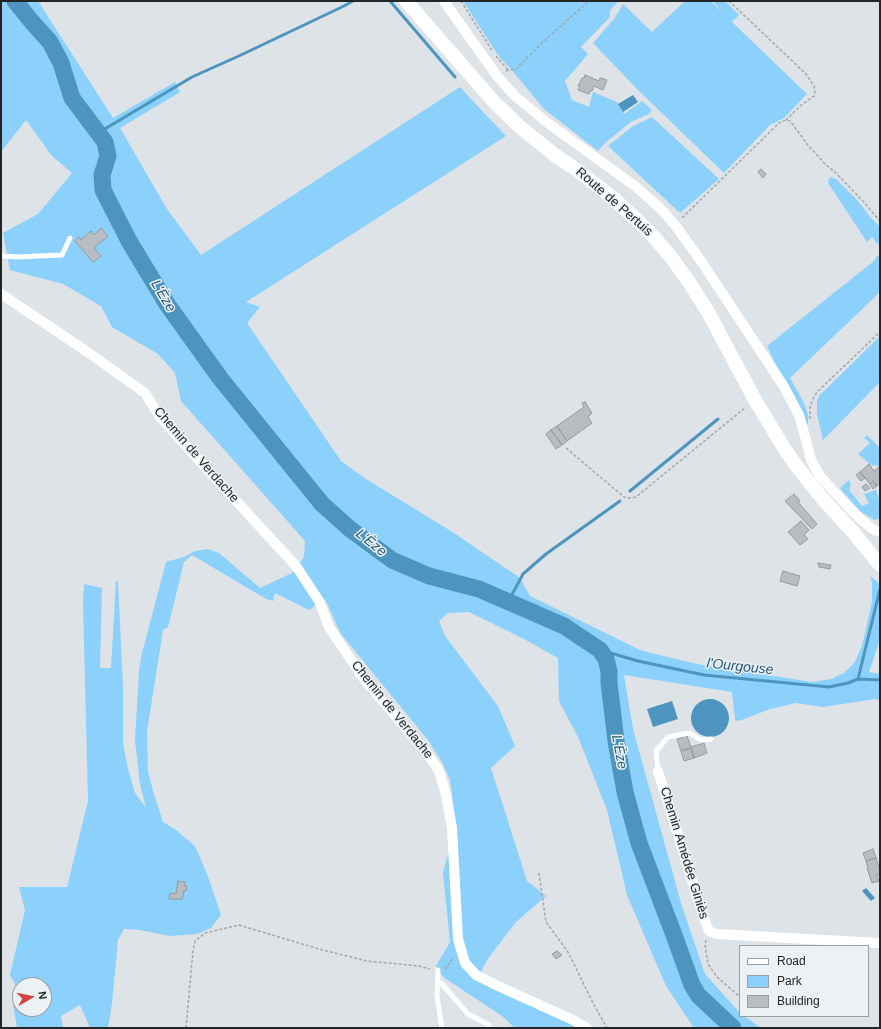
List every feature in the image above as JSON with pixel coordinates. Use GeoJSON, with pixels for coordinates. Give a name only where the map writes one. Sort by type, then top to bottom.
{"type":"FeatureCollection","features":[{"type":"Feature","properties":{"kind":"main road","name":"Route de Pertuis"},"geometry":{"type":"LineString","coordinates":[[406,1],[495,103],[520,127],[556,156],[613,198],[653,236],[671,257],[708,312],[755,400],[784,448],[822,498],[880,565]]}},
{"type":"Feature","properties":{"kind":"main road","name":"Route de Pertuis"},"geometry":{"type":"LineString","coordinates":[[853,532],[880,553]]}},
{"type":"Feature","properties":{"kind":"street"},"geometry":{"type":"LineString","coordinates":[[444,1],[497,76],[512,93],[549,124],[643,192],[675,225],[710,274],[783,385],[801,420],[811,460],[820,476],[855,514],[870,527],[880,532]]}},
{"type":"Feature","properties":{"kind":"street","name":"Chemin de Verdache"},"geometry":{"type":"LineString","coordinates":[[1,294],[89,353],[145,393],[160,417],[296,566],[319,601],[329,627],[364,678],[428,752],[439,771],[446,795],[452,828],[458,940],[465,963],[476,975],[587,1028]]}},
{"type":"Feature","properties":{"kind":"street","name":"Chemin Amédée Giniès"},"geometry":{"type":"LineString","coordinates":[[658,770],[709,931],[716,934],[880,943]]}},
{"type":"Feature","properties":{"kind":"lane"},"geometry":{"type":"LineString","coordinates":[[1,256],[18,258],[62,255],[70,238]]}},
{"type":"Feature","properties":{"kind":"lane"},"geometry":{"type":"LineString","coordinates":[[658,770],[656,752],[668,737],[690,733],[701,740],[711,739]]}},
{"type":"Feature","properties":{"kind":"lane"},"geometry":{"type":"LineString","coordinates":[[438,970],[437,996],[442,1028]]}},
{"type":"Feature","properties":{"kind":"lane"},"geometry":{"type":"LineString","coordinates":[[438,982],[468,1014],[489,1025]]}},
{"type":"Feature","properties":{"kind":"path"},"geometry":{"type":"LineString","coordinates":[[461,1],[494,55],[508,70]]}},
{"type":"Feature","properties":{"kind":"path"},"geometry":{"type":"LineString","coordinates":[[497,76],[508,70],[516,69],[544,41],[589,1]]}},
{"type":"Feature","properties":{"kind":"path"},"geometry":{"type":"LineString","coordinates":[[675,225],[774,128],[786,120],[800,106],[814,96],[814,86],[806,74],[729,1]]}},
{"type":"Feature","properties":{"kind":"path"},"geometry":{"type":"LineString","coordinates":[[786,120],[790,121],[807,144],[861,199],[880,221]]}},
{"type":"Feature","properties":{"kind":"path"},"geometry":{"type":"LineString","coordinates":[[810,422],[810,407],[812,400],[818,392],[880,332]]}},
{"type":"Feature","properties":{"kind":"path"},"geometry":{"type":"LineString","coordinates":[[566,448],[624,497],[636,497],[755,400]]}},
{"type":"Feature","properties":{"kind":"path"},"geometry":{"type":"LineString","coordinates":[[539,873],[546,922],[568,952],[607,1028]]}},
{"type":"Feature","properties":{"kind":"path"},"geometry":{"type":"LineString","coordinates":[[186,1028],[195,941],[205,933],[239,925],[319,949],[367,961],[418,966],[438,970],[446,968],[461,948]]}},
{"type":"Feature","properties":{"kind":"path"},"geometry":{"type":"LineString","coordinates":[[709,931],[705,945],[708,964],[717,977],[738,996]]}},
{"type":"Feature","properties":{"kind":"green space"},"geometry":{"type":"Polygon","coordinates":[[[1,1],[38,1],[113,118],[175,82],[180,92],[120,128],[167,209],[201,255],[460,87],[506,136],[246,302],[260,307],[247,323],[341,461],[366,479],[454,533],[520,578],[530,596],[640,650],[697,664],[812,682],[831,679],[844,673],[855,662],[862,646],[872,602],[872,583],[870,576],[880,584],[880,639],[869,672],[880,674],[880,700],[875,699],[823,707],[796,703],[770,709],[739,721],[735,720],[732,692],[624,675],[633,729],[681,903],[705,974],[739,1012],[739,1017],[745,1017],[761,1028],[694,1028],[666,986],[627,895],[607,810],[578,737],[559,701],[558,658],[522,638],[469,612],[448,613],[439,621],[445,636],[498,706],[515,746],[491,768],[527,881],[546,896],[516,922],[487,960],[477,980],[582,1028],[515,1028],[502,1016],[443,977],[436,966],[450,942],[443,873],[456,825],[450,780],[443,764],[428,740],[341,634],[325,599],[309,610],[275,593],[273,601],[266,599],[192,555],[184,562],[168,627],[163,630],[147,731],[148,771],[163,822],[176,830],[195,846],[207,874],[221,915],[211,928],[197,934],[169,936],[140,930],[124,929],[118,940],[108,1028],[90,1028],[80,1005],[61,1016],[63,1028],[17,1028],[15,1017],[52,1017],[52,977],[12,977],[12,979],[10,975],[25,910],[19,887],[67,887],[88,801],[83,602],[84,584],[102,588],[100,668],[111,668],[116,581],[118,581],[123,687],[123,743],[127,765],[135,793],[146,808],[140,784],[135,740],[139,672],[141,657],[166,562],[184,557],[195,551],[208,549],[219,553],[260,588],[292,573],[304,557],[305,541],[181,401],[175,373],[158,354],[112,327],[101,306],[63,284],[10,270],[3,233],[38,214],[72,173],[52,156],[26,120],[1,152],[1,1]]]}},
{"type":"Feature","properties":{"kind":"green space"},"geometry":{"type":"Polygon","coordinates":[[[463,1],[619,1],[610,10],[610,17],[581,47],[588,54],[565,81],[572,100],[589,107],[593,92],[617,102],[624,114],[642,101],[652,110],[649,114],[631,122],[605,143],[598,151],[544,109],[500,58],[463,1]]]}},
{"type":"Feature","properties":{"kind":"green space"},"geometry":{"type":"Polygon","coordinates":[[[685,1],[711,1],[724,14],[713,1],[725,1],[739,15],[732,22],[807,94],[784,118],[770,125],[724,173],[637,89],[593,43],[614,19],[623,4],[652,32],[685,1]]]}},
{"type":"Feature","properties":{"kind":"green space"},"geometry":{"type":"Polygon","coordinates":[[[652,117],[719,179],[680,213],[608,146],[633,126],[652,117]]]}},
{"type":"Feature","properties":{"kind":"green space"},"geometry":{"type":"Polygon","coordinates":[[[831,177],[836,179],[858,201],[880,227],[880,247],[872,237],[867,242],[828,183],[831,177]]]}},
{"type":"Feature","properties":{"kind":"green space"},"geometry":{"type":"Polygon","coordinates":[[[877,256],[880,257],[880,292],[790,378],[804,403],[808,415],[807,425],[797,401],[767,346],[874,261],[877,256]]]}},
{"type":"Feature","properties":{"kind":"green space"},"geometry":{"type":"Polygon","coordinates":[[[880,336],[880,382],[823,440],[817,414],[817,401],[819,396],[880,336]]]}},
{"type":"Feature","properties":{"kind":"green space"},"geometry":{"type":"Polygon","coordinates":[[[867,435],[880,448],[880,466],[871,465],[858,454],[870,443],[864,438],[867,435]]]}},
{"type":"Feature","properties":{"kind":"green space"},"geometry":{"type":"Polygon","coordinates":[[[849,480],[851,484],[849,490],[862,506],[869,503],[864,494],[876,490],[880,502],[880,518],[875,520],[861,512],[840,488],[849,480]]]}},
{"type":"Feature","properties":{"kind":"shaded area"},"geometry":{"type":"Polygon","coordinates":[[[633,95],[638,102],[623,112],[618,104],[633,95]]]}},
{"type":"Feature","properties":{"kind":"shaded area"},"geometry":{"type":"Polygon","coordinates":[[[710,699],[723,705],[729,718],[723,731],[710,737],[697,731],[691,718],[697,705],[710,699]]]}},
{"type":"Feature","properties":{"kind":"shaded area"},"geometry":{"type":"Polygon","coordinates":[[[672,701],[678,719],[653,727],[647,709],[672,701]]]}},
{"type":"Feature","properties":{"kind":"shaded area"},"geometry":{"type":"Polygon","coordinates":[[[866,888],[875,898],[871,901],[862,891],[866,888]]]}},
{"type":"Feature","properties":{"kind":"building"},"geometry":{"type":"Polygon","coordinates":[[[585,75],[599,81],[600,78],[607,80],[603,90],[594,86],[589,94],[578,90],[580,86],[578,86],[585,75]]]}},
{"type":"Feature","properties":{"kind":"building"},"geometry":{"type":"Polygon","coordinates":[[[761,169],[766,174],[763,178],[758,172],[761,169]]]}},
{"type":"Feature","properties":{"kind":"building"},"geometry":{"type":"Polygon","coordinates":[[[101,228],[108,236],[94,248],[101,256],[93,262],[75,241],[79,237],[81,240],[91,231],[94,235],[101,228]]]}},
{"type":"Feature","properties":{"kind":"building"},"geometry":{"type":"Polygon","coordinates":[[[585,402],[592,413],[588,417],[592,423],[567,441],[557,426],[584,407],[582,403],[585,402]]]}},
{"type":"Feature","properties":{"kind":"building"},"geometry":{"type":"Polygon","coordinates":[[[557,426],[567,441],[562,445],[551,430],[557,426]]]}},
{"type":"Feature","properties":{"kind":"building"},"geometry":{"type":"Polygon","coordinates":[[[551,430],[562,445],[556,449],[546,434],[551,430]]]}},
{"type":"Feature","properties":{"kind":"building"},"geometry":{"type":"Polygon","coordinates":[[[869,464],[874,471],[879,467],[880,469],[880,483],[877,486],[873,481],[870,484],[860,472],[869,464]]]}},
{"type":"Feature","properties":{"kind":"building"},"geometry":{"type":"Polygon","coordinates":[[[860,472],[865,478],[861,481],[856,475],[860,472]]]}},
{"type":"Feature","properties":{"kind":"building"},"geometry":{"type":"Polygon","coordinates":[[[873,481],[877,486],[873,489],[870,484],[873,481]]]}},
{"type":"Feature","properties":{"kind":"building"},"geometry":{"type":"Polygon","coordinates":[[[866,484],[870,488],[865,491],[862,487],[866,484]]]}},
{"type":"Feature","properties":{"kind":"building"},"geometry":{"type":"Polygon","coordinates":[[[794,494],[800,501],[798,502],[817,524],[812,529],[785,501],[794,494]]]}},
{"type":"Feature","properties":{"kind":"building"},"geometry":{"type":"Polygon","coordinates":[[[801,521],[809,530],[804,535],[808,539],[800,545],[788,532],[801,521]]]}},
{"type":"Feature","properties":{"kind":"building"},"geometry":{"type":"Polygon","coordinates":[[[818,563],[831,565],[830,569],[819,567],[818,563]]]}},
{"type":"Feature","properties":{"kind":"building"},"geometry":{"type":"Polygon","coordinates":[[[783,571],[800,576],[797,586],[780,581],[783,571]]]}},
{"type":"Feature","properties":{"kind":"building"},"geometry":{"type":"Polygon","coordinates":[[[687,736],[691,747],[704,743],[707,753],[694,758],[691,748],[681,751],[677,739],[687,736]]]}},
{"type":"Feature","properties":{"kind":"building"},"geometry":{"type":"Polygon","coordinates":[[[691,748],[694,758],[684,761],[681,751],[691,748]]]}},
{"type":"Feature","properties":{"kind":"building"},"geometry":{"type":"Polygon","coordinates":[[[873,849],[876,858],[866,861],[863,853],[873,849]]]}},
{"type":"Feature","properties":{"kind":"building"},"geometry":{"type":"Polygon","coordinates":[[[876,858],[880,870],[880,874],[877,875],[879,881],[872,883],[866,861],[876,858]]]}},
{"type":"Feature","properties":{"kind":"building"},"geometry":{"type":"Polygon","coordinates":[[[178,881],[185,882],[184,886],[187,886],[182,899],[169,899],[170,893],[176,894],[178,881]]]}},
{"type":"Feature","properties":{"kind":"building"},"geometry":{"type":"Polygon","coordinates":[[[557,951],[562,955],[556,959],[552,954],[557,951]]]}},
{"type":"Feature","properties":{"kind":"waterway","name":"L'Èze"},"geometry":{"type":"LineString","coordinates":[[15,1],[50,42],[61,63],[72,98],[105,142],[108,156],[102,175],[103,190],[129,241],[167,304],[220,378],[322,504],[350,529],[392,560],[429,576],[479,589],[564,626],[600,650],[606,659],[609,671],[616,741],[625,792],[639,843],[692,985],[698,995],[733,1028]]}},
{"type":"Feature","properties":{"kind":"waterway"},"geometry":{"type":"LineString","coordinates":[[98,133],[192,77],[353,1]]}},
{"type":"Feature","properties":{"kind":"waterway"},"geometry":{"type":"LineString","coordinates":[[390,1],[455,77]]}},
{"type":"Feature","properties":{"kind":"waterway"},"geometry":{"type":"LineString","coordinates":[[630,491],[718,419]]}},
{"type":"Feature","properties":{"kind":"waterway"},"geometry":{"type":"LineString","coordinates":[[508,602],[523,574],[546,554],[620,501]]}},
{"type":"Feature","properties":{"kind":"waterway"},"geometry":{"type":"LineString","coordinates":[[858,679],[880,589]]}},
{"type":"Feature","properties":{"kind":"waterway","name":"l'Ourgouse"},"geometry":{"type":"LineString","coordinates":[[600,650],[638,661],[704,675],[829,687],[858,679],[880,680]]}}]}
